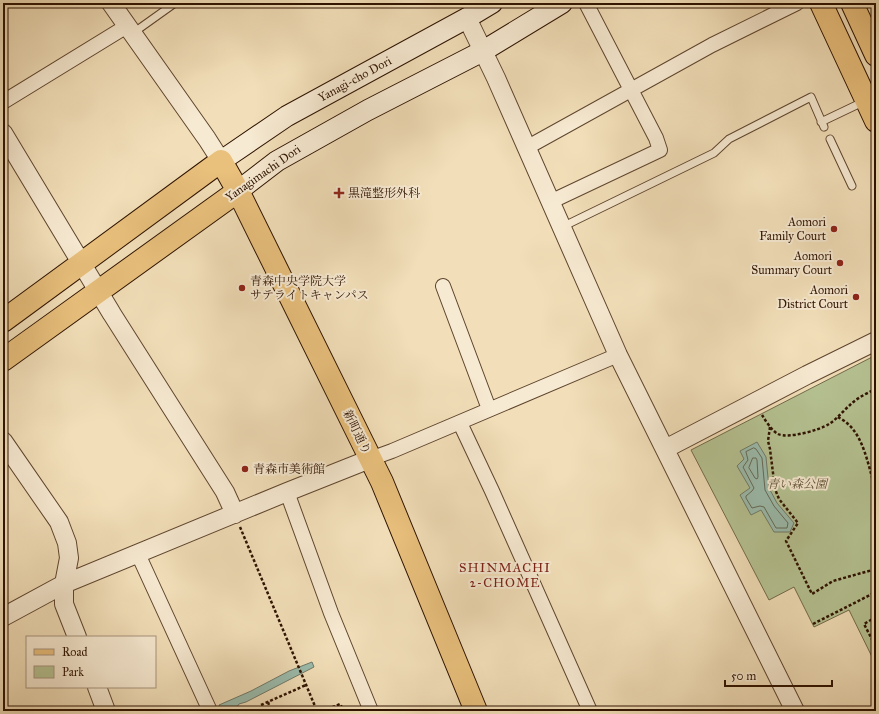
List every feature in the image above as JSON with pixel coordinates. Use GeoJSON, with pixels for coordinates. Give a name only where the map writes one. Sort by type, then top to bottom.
{"type":"FeatureCollection","features":[{"type":"Feature","properties":{"kind":"main road","name":"Yanagi-cho Dori"},"geometry":{"type":"LineString","coordinates":[[221,161],[287,116],[468,18],[492,3]]}},
{"type":"Feature","properties":{"kind":"main road","name":"Yanagimachi Dori"},"geometry":{"type":"LineString","coordinates":[[3,360],[278,161],[318,137],[484,51],[562,3]]}},
{"type":"Feature","properties":{"kind":"main road"},"geometry":{"type":"LineString","coordinates":[[821,3],[876,121]]}},
{"type":"Feature","properties":{"kind":"main road"},"geometry":{"type":"LineString","coordinates":[[852,3],[866,26],[876,55]]}},
{"type":"Feature","properties":{"kind":"main road"},"geometry":{"type":"LineString","coordinates":[[3,320],[221,161]]}},
{"type":"Feature","properties":{"kind":"main road","name":"新町通り"},"geometry":{"type":"LineString","coordinates":[[221,161],[238,191],[382,482],[476,711]]}},
{"type":"Feature","properties":{"kind":"street"},"geometry":{"type":"LineString","coordinates":[[111,3],[221,161]]}},
{"type":"Feature","properties":{"kind":"street"},"geometry":{"type":"LineString","coordinates":[[550,202],[660,150],[656,138],[586,3]]}},
{"type":"Feature","properties":{"kind":"street"},"geometry":{"type":"LineString","coordinates":[[526,148],[712,45],[797,3]]}},
{"type":"Feature","properties":{"kind":"street"},"geometry":{"type":"LineString","coordinates":[[468,18],[618,355],[795,711]]}},
{"type":"Feature","properties":{"kind":"street"},"geometry":{"type":"LineString","coordinates":[[3,102],[130,30]]}},
{"type":"Feature","properties":{"kind":"street"},"geometry":{"type":"LineString","coordinates":[[3,133],[98,291],[225,492],[237,519]]}},
{"type":"Feature","properties":{"kind":"street"},"geometry":{"type":"LineString","coordinates":[[443,286],[489,409]]}},
{"type":"Feature","properties":{"kind":"street"},"geometry":{"type":"LineString","coordinates":[[665,449],[876,341]]}},
{"type":"Feature","properties":{"kind":"street"},"geometry":{"type":"LineString","coordinates":[[3,617],[64,584],[138,554],[237,519],[287,492],[370,459],[392,452],[489,409],[618,355]]}},
{"type":"Feature","properties":{"kind":"street"},"geometry":{"type":"LineString","coordinates":[[460,423],[492,490],[590,711]]}},
{"type":"Feature","properties":{"kind":"street"},"geometry":{"type":"LineString","coordinates":[[3,441],[59,522],[67,543],[69,558],[64,584],[64,604],[77,636]]}},
{"type":"Feature","properties":{"kind":"street"},"geometry":{"type":"LineString","coordinates":[[287,492],[331,613],[371,711]]}},
{"type":"Feature","properties":{"kind":"street"},"geometry":{"type":"LineString","coordinates":[[138,554],[210,711]]}},
{"type":"Feature","properties":{"kind":"street"},"geometry":{"type":"LineString","coordinates":[[97,688],[106,711]]}},
{"type":"Feature","properties":{"kind":"lane"},"geometry":{"type":"LineString","coordinates":[[130,30],[175,3]]}},
{"type":"Feature","properties":{"kind":"lane"},"geometry":{"type":"LineString","coordinates":[[561,227],[714,153],[729,139],[811,97],[823,124],[867,100]]}},
{"type":"Feature","properties":{"kind":"lane"},"geometry":{"type":"LineString","coordinates":[[830,139],[852,186]]}},
{"type":"Feature","properties":{"kind":"path"},"geometry":{"type":"LineString","coordinates":[[759,411],[770,427],[778,434],[786,436],[816,430],[829,424],[849,405],[861,396],[876,388]]}},
{"type":"Feature","properties":{"kind":"path"},"geometry":{"type":"LineString","coordinates":[[838,417],[849,424],[857,436],[865,453],[876,491]]}},
{"type":"Feature","properties":{"kind":"path"},"geometry":{"type":"LineString","coordinates":[[770,427],[768,441],[775,489],[779,498],[798,523],[786,541],[812,594],[833,581],[876,569]]}},
{"type":"Feature","properties":{"kind":"path"},"geometry":{"type":"LineString","coordinates":[[237,519],[317,711]]}},
{"type":"Feature","properties":{"kind":"path"},"geometry":{"type":"LineString","coordinates":[[813,624],[876,592]]}},
{"type":"Feature","properties":{"kind":"path"},"geometry":{"type":"LineString","coordinates":[[876,616],[864,624],[876,647]]}},
{"type":"Feature","properties":{"kind":"path"},"geometry":{"type":"LineString","coordinates":[[261,705],[306,685]]}},
{"type":"Feature","properties":{"kind":"path"},"geometry":{"type":"LineString","coordinates":[[268,702],[271,711]]}},
{"type":"Feature","properties":{"kind":"path"},"geometry":{"type":"LineString","coordinates":[[323,711],[340,704],[344,711]]}},
{"type":"Feature","properties":{"kind":"green space","name":"青い森公園"},"geometry":{"type":"Polygon","coordinates":[[[876,355],[876,665],[849,610],[814,627],[794,587],[769,600],[691,450],[876,355]]]}},
{"type":"Feature","properties":{"kind":"water"},"geometry":{"type":"Polygon","coordinates":[[[757,442],[766,457],[769,488],[777,503],[794,523],[790,532],[774,532],[761,510],[751,515],[740,495],[750,488],[737,466],[744,459],[740,451],[757,442]]]}},
{"type":"Feature","properties":{"kind":"water"},"geometry":{"type":"Polygon","coordinates":[[[312,662],[314,667],[246,702],[239,704],[234,711],[220,711],[219,705],[251,691],[289,671],[312,662]]]}},
{"type":"Feature","properties":{"kind":"place","name":"黒滝整形外科"},"geometry":{"type":"Point","coordinates":[339,193]}},
{"type":"Feature","properties":{"kind":"place","name":"Aomori Family Court"},"geometry":{"type":"Point","coordinates":[834,229]}},
{"type":"Feature","properties":{"kind":"place","name":"Aomori Summary Court"},"geometry":{"type":"Point","coordinates":[840,263]}},
{"type":"Feature","properties":{"kind":"place","name":"青森中央学院大学 サテライトキャンパス"},"geometry":{"type":"Point","coordinates":[242,288]}},
{"type":"Feature","properties":{"kind":"place","name":"Aomori District Court"},"geometry":{"type":"Point","coordinates":[856,297]}},
{"type":"Feature","properties":{"kind":"place","name":"青森市美術館"},"geometry":{"type":"Point","coordinates":[245,469]}},
{"type":"Feature","properties":{"kind":"district","name":"SHINMACHI 2-CHOME"},"geometry":{"type":"Point","coordinates":[505,576]}}]}
